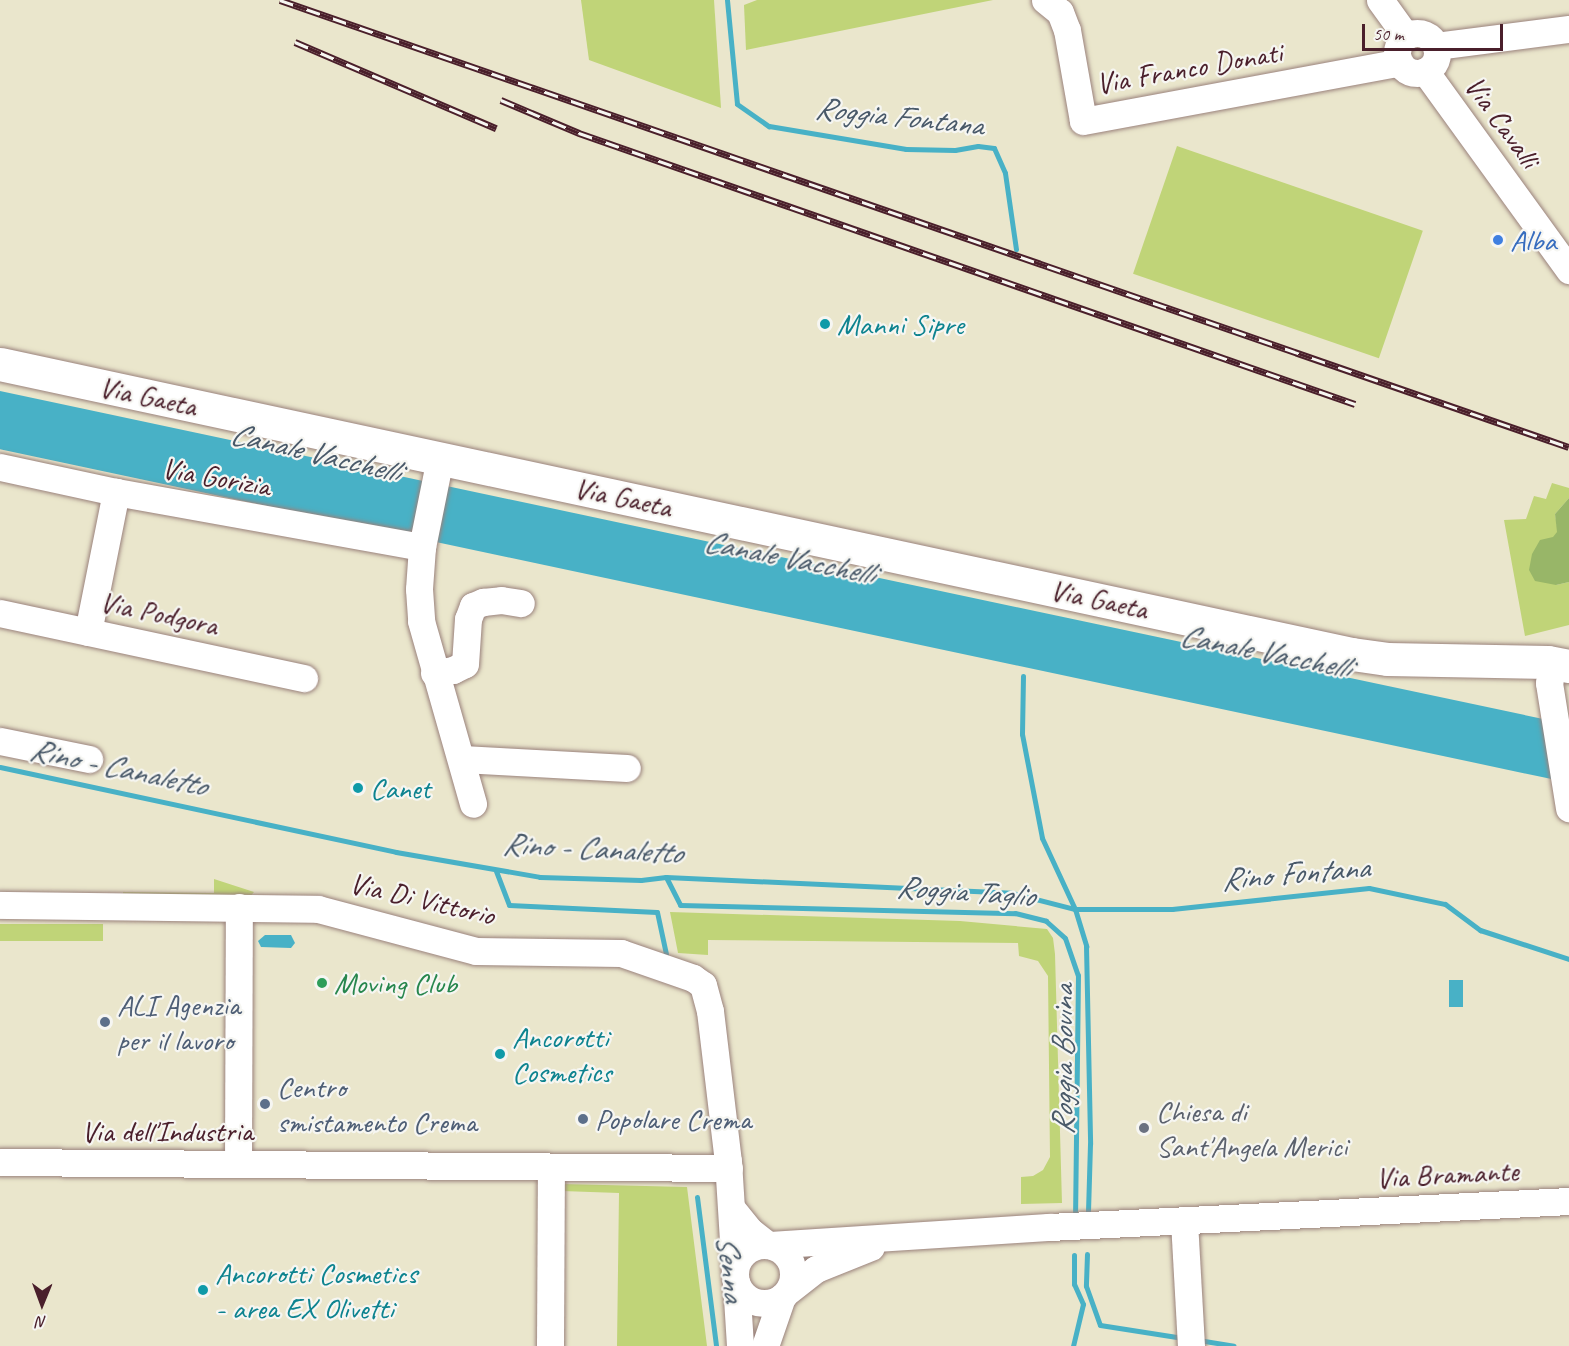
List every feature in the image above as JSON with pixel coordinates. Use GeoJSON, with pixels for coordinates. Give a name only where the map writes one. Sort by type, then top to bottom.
{"type":"FeatureCollection","features":[{"type":"Feature","properties":{"kind":"main road","name":"Via Gaeta"},"geometry":{"type":"LineString","coordinates":[[0,364],[438,470],[1437,673],[1556,680]]}},
{"type":"Feature","properties":{"kind":"street","name":"Via Franco Donati"},"geometry":{"type":"LineString","coordinates":[[1045,0],[1060,12],[1067,30],[1083,121],[1400,62]]}},
{"type":"Feature","properties":{"kind":"street"},"geometry":{"type":"LineString","coordinates":[[1380,0],[1406,36]]}},
{"type":"Feature","properties":{"kind":"street"},"geometry":{"type":"LineString","coordinates":[[1436,46],[1569,29]]}},
{"type":"Feature","properties":{"kind":"street"},"geometry":{"type":"LineString","coordinates":[[1406,36],[1424,34],[1436,46]]}},
{"type":"Feature","properties":{"kind":"street"},"geometry":{"type":"LineString","coordinates":[[1406,36],[1397,51],[1400,62],[1414,72],[1425,71],[1434,64],[1436,46]]}},
{"type":"Feature","properties":{"kind":"street","name":"Via Cavalli"},"geometry":{"type":"LineString","coordinates":[[1425,71],[1569,270]]}},
{"type":"Feature","properties":{"kind":"street","name":"Via Gorizia"},"geometry":{"type":"LineString","coordinates":[[0,467],[116,492],[424,541]]}},
{"type":"Feature","properties":{"kind":"street"},"geometry":{"type":"LineString","coordinates":[[438,470],[424,541],[419,589],[421,621],[473,804]]}},
{"type":"Feature","properties":{"kind":"street"},"geometry":{"type":"LineString","coordinates":[[88,632],[116,492]]}},
{"type":"Feature","properties":{"kind":"street"},"geometry":{"type":"LineString","coordinates":[[434,673],[453,670],[465,664],[468,620],[473,606],[492,601],[521,603]]}},
{"type":"Feature","properties":{"kind":"street","name":"Via Podgora"},"geometry":{"type":"LineString","coordinates":[[0,613],[304,678]]}},
{"type":"Feature","properties":{"kind":"street"},"geometry":{"type":"LineString","coordinates":[[1556,680],[1562,770],[1569,808]]}},
{"type":"Feature","properties":{"kind":"street"},"geometry":{"type":"LineString","coordinates":[[0,741],[89,759]]}},
{"type":"Feature","properties":{"kind":"street"},"geometry":{"type":"LineString","coordinates":[[462,759],[627,768]]}},
{"type":"Feature","properties":{"kind":"street","name":"Via Di Vittorio"},"geometry":{"type":"LineString","coordinates":[[0,905],[318,909],[476,951],[621,953],[693,978],[703,985],[710,1011],[733,1210],[740,1346]]}},
{"type":"Feature","properties":{"kind":"street"},"geometry":{"type":"LineString","coordinates":[[238,1164],[239,907]]}},
{"type":"Feature","properties":{"kind":"street","name":"Via dell'Industria"},"geometry":{"type":"LineString","coordinates":[[0,1162],[729,1168]]}},
{"type":"Feature","properties":{"kind":"street"},"geometry":{"type":"LineString","coordinates":[[550,1346],[551,1167]]}},
{"type":"Feature","properties":{"kind":"street","name":"Via Bramante"},"geometry":{"type":"LineString","coordinates":[[768,1245],[1569,1201]]}},
{"type":"Feature","properties":{"kind":"street"},"geometry":{"type":"LineString","coordinates":[[733,1210],[750,1231],[768,1245],[786,1254],[794,1272],[765,1346]]}},
{"type":"Feature","properties":{"kind":"street"},"geometry":{"type":"LineString","coordinates":[[1184,1221],[1191,1339]]}},
{"type":"Feature","properties":{"kind":"street","name":"Via Bramante"},"geometry":{"type":"LineString","coordinates":[[786,1293],[816,1269],[901,1236]]}},
{"type":"Feature","properties":{"kind":"street"},"geometry":{"type":"LineString","coordinates":[[768,1245],[749,1249],[737,1263],[735,1277],[740,1291],[755,1302],[774,1302],[786,1293]]}},
{"type":"Feature","properties":{"kind":"green space"},"geometry":{"type":"Polygon","coordinates":[[[581,0],[714,0],[721,108],[589,60],[581,0]]]}},
{"type":"Feature","properties":{"kind":"green space"},"geometry":{"type":"Polygon","coordinates":[[[757,0],[993,0],[746,50],[744,5],[757,0]]]}},
{"type":"Feature","properties":{"kind":"green space"},"geometry":{"type":"Polygon","coordinates":[[[1177,146],[1423,231],[1379,358],[1133,274],[1177,146]]]}},
{"type":"Feature","properties":{"kind":"green space"},"geometry":{"type":"Polygon","coordinates":[[[1552,483],[1569,488],[1569,498],[1555,514],[1558,532],[1554,537],[1556,585],[1569,582],[1569,625],[1525,636],[1504,520],[1526,519],[1534,496],[1546,499],[1552,483]]]}},
{"type":"Feature","properties":{"kind":"green space"},"geometry":{"type":"Polygon","coordinates":[[[1569,498],[1569,582],[1556,585],[1535,581],[1529,570],[1532,554],[1540,540],[1553,537],[1557,532],[1555,514],[1569,498]]]}},
{"type":"Feature","properties":{"kind":"green space"},"geometry":{"type":"Polygon","coordinates":[[[214,879],[254,892],[249,898],[123,897],[123,892],[214,893],[214,879]]]}},
{"type":"Feature","properties":{"kind":"green space"},"geometry":{"type":"Polygon","coordinates":[[[670,912],[960,921],[1047,929],[1053,938],[1055,954],[1062,1203],[1021,1204],[1021,1177],[1033,1176],[1043,1170],[1050,1157],[1048,976],[1038,961],[1019,956],[1018,943],[708,940],[708,955],[678,953],[670,912]]]}},
{"type":"Feature","properties":{"kind":"green space"},"geometry":{"type":"Polygon","coordinates":[[[0,924],[103,924],[103,941],[0,941],[0,924]]]}},
{"type":"Feature","properties":{"kind":"green space"},"geometry":{"type":"Polygon","coordinates":[[[562,1184],[687,1187],[707,1346],[617,1346],[619,1193],[562,1191],[562,1184]]]}},
{"type":"Feature","properties":{"kind":"water"},"geometry":{"type":"Polygon","coordinates":[[[0,391],[1567,724],[1555,780],[0,449],[0,391]]]}},
{"type":"Feature","properties":{"kind":"water"},"geometry":{"type":"Polygon","coordinates":[[[265,935],[291,935],[295,943],[291,948],[261,947],[258,941],[265,935]]]}},
{"type":"Feature","properties":{"kind":"water"},"geometry":{"type":"Polygon","coordinates":[[[1449,980],[1463,980],[1463,1007],[1449,1007],[1449,980]]]}},
{"type":"Feature","properties":{"kind":"waterway","name":"Roggia Fontana"},"geometry":{"type":"LineString","coordinates":[[727,0],[737,104],[769,126],[906,149],[955,150],[978,146],[994,148],[1005,173],[1016,249]]}},
{"type":"Feature","properties":{"kind":"waterway","name":"Roggia Bovina"},"geometry":{"type":"LineString","coordinates":[[1023,676],[1022,734],[1042,838],[1075,909],[1086,946],[1090,1144],[1088,1213]]}},
{"type":"Feature","properties":{"kind":"waterway","name":"Rino - Canaletto"},"geometry":{"type":"LineString","coordinates":[[0,767],[396,852],[540,877],[641,880],[666,877],[1012,893],[1075,909],[1172,909],[1369,888],[1445,904],[1480,930],[1569,959]]}},
{"type":"Feature","properties":{"kind":"waterway","name":"Senna"},"geometry":{"type":"LineString","coordinates":[[496,871],[509,905],[657,912],[666,954]]}},
{"type":"Feature","properties":{"kind":"waterway","name":"Roggia Taglio"},"geometry":{"type":"LineString","coordinates":[[666,877],[680,905],[1015,913],[1046,921],[1065,938],[1078,975],[1075,1213]]}},
{"type":"Feature","properties":{"kind":"waterway","name":"Senna"},"geometry":{"type":"LineString","coordinates":[[697,1197],[716,1346]]}},
{"type":"Feature","properties":{"kind":"waterway","name":"Roggia Bovina"},"geometry":{"type":"LineString","coordinates":[[1087,1254],[1086,1286],[1100,1325],[1183,1338]]}},
{"type":"Feature","properties":{"kind":"waterway","name":"Roggia Taglio"},"geometry":{"type":"LineString","coordinates":[[1073,1346],[1083,1304],[1074,1284],[1074,1255]]}},
{"type":"Feature","properties":{"kind":"waterway","name":"Roggia Bovina"},"geometry":{"type":"LineString","coordinates":[[1198,1340],[1234,1346]]}},
{"type":"Feature","properties":{"kind":"railway"},"geometry":{"type":"LineString","coordinates":[[280,0],[1569,447]]}},
{"type":"Feature","properties":{"kind":"railway"},"geometry":{"type":"LineString","coordinates":[[295,42],[496,128]]}},
{"type":"Feature","properties":{"kind":"railway"},"geometry":{"type":"LineString","coordinates":[[501,100],[579,133],[1355,404]]}},
{"type":"Feature","properties":{"kind":"place","name":"Alba"},"geometry":{"type":"Point","coordinates":[1498,240]}},
{"type":"Feature","properties":{"kind":"place","name":"Manni Sipre"},"geometry":{"type":"Point","coordinates":[825,324]}},
{"type":"Feature","properties":{"kind":"place","name":"Canet"},"geometry":{"type":"Point","coordinates":[358,788]}},
{"type":"Feature","properties":{"kind":"place","name":"Moving Club"},"geometry":{"type":"Point","coordinates":[322,983]}},
{"type":"Feature","properties":{"kind":"place","name":"ALI Agenzia per il lavoro"},"geometry":{"type":"Point","coordinates":[105,1022]}},
{"type":"Feature","properties":{"kind":"place","name":"Ancorotti Cosmetics"},"geometry":{"type":"Point","coordinates":[500,1054]}},
{"type":"Feature","properties":{"kind":"place","name":"Centro smistamento Crema"},"geometry":{"type":"Point","coordinates":[265,1104]}},
{"type":"Feature","properties":{"kind":"place","name":"Popolare Crema"},"geometry":{"type":"Point","coordinates":[583,1119]}},
{"type":"Feature","properties":{"kind":"place","name":"Chiesa di Sant'Angela Merici"},"geometry":{"type":"Point","coordinates":[1144,1128]}},
{"type":"Feature","properties":{"kind":"place","name":"Ancorotti Cosmetics - area EX Olivetti"},"geometry":{"type":"Point","coordinates":[203,1290]}},
{"type":"Feature","properties":{"kind":"water label","name":"Canale Vacchelli"},"geometry":{"type":"Point","coordinates":[315,453]}},
{"type":"Feature","properties":{"kind":"water label","name":"Canale Vacchelli"},"geometry":{"type":"Point","coordinates":[789,558]}},
{"type":"Feature","properties":{"kind":"water label","name":"Canale Vacchelli"},"geometry":{"type":"Point","coordinates":[1265,652]}},
{"type":"Feature","properties":{"kind":"water label","name":"Rino Fontana"},"geometry":{"type":"Point","coordinates":[1295,874]}}]}
